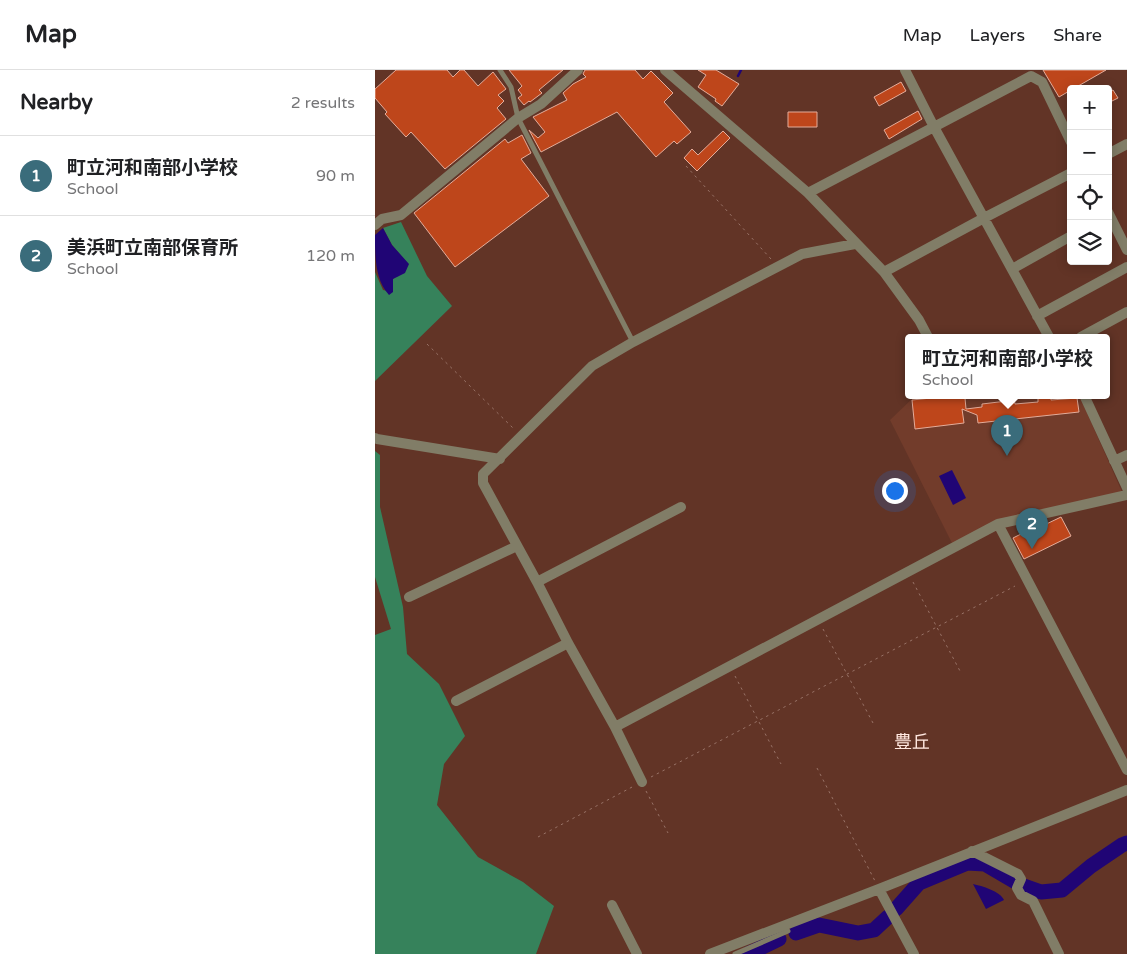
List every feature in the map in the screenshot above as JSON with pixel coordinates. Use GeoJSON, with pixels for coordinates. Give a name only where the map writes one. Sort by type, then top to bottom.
{"type":"FeatureCollection","features":[{"type":"Feature","properties":{"kind":"street"},"geometry":{"type":"LineString","coordinates":[[375,225],[382,219],[401,216],[518,118],[541,104],[578,70]]}},
{"type":"Feature","properties":{"kind":"street"},"geometry":{"type":"LineString","coordinates":[[665,70],[808,194],[884,272],[919,320],[926,334]]}},
{"type":"Feature","properties":{"kind":"street"},"geometry":{"type":"LineString","coordinates":[[905,70],[934,127],[1047,334]]}},
{"type":"Feature","properties":{"kind":"street"},"geometry":{"type":"LineString","coordinates":[[808,194],[1031,76],[1042,82],[1067,134]]}},
{"type":"Feature","properties":{"kind":"street"},"geometry":{"type":"LineString","coordinates":[[1112,152],[1127,144]]}},
{"type":"Feature","properties":{"kind":"street"},"geometry":{"type":"LineString","coordinates":[[884,272],[1067,175]]}},
{"type":"Feature","properties":{"kind":"street"},"geometry":{"type":"LineString","coordinates":[[1112,220],[1127,250]]}},
{"type":"Feature","properties":{"kind":"street"},"geometry":{"type":"LineString","coordinates":[[1012,268],[1067,238]]}},
{"type":"Feature","properties":{"kind":"street"},"geometry":{"type":"LineString","coordinates":[[642,782],[615,726],[568,643],[483,483],[483,474],[592,366],[633,342],[802,254],[855,244]]}},
{"type":"Feature","properties":{"kind":"street"},"geometry":{"type":"LineString","coordinates":[[1037,316],[1127,267]]}},
{"type":"Feature","properties":{"kind":"street"},"geometry":{"type":"LineString","coordinates":[[1087,334],[1127,312]]}},
{"type":"Feature","properties":{"kind":"street"},"geometry":{"type":"LineString","coordinates":[[1086,399],[1127,488]]}},
{"type":"Feature","properties":{"kind":"street"},"geometry":{"type":"LineString","coordinates":[[375,438],[500,459]]}},
{"type":"Feature","properties":{"kind":"street"},"geometry":{"type":"LineString","coordinates":[[1114,461],[1127,455]]}},
{"type":"Feature","properties":{"kind":"street"},"geometry":{"type":"LineString","coordinates":[[615,726],[998,524],[1127,495]]}},
{"type":"Feature","properties":{"kind":"street"},"geometry":{"type":"LineString","coordinates":[[537,582],[681,507]]}},
{"type":"Feature","properties":{"kind":"street"},"geometry":{"type":"LineString","coordinates":[[998,524],[1127,770]]}},
{"type":"Feature","properties":{"kind":"street"},"geometry":{"type":"LineString","coordinates":[[409,597],[517,546]]}},
{"type":"Feature","properties":{"kind":"street"},"geometry":{"type":"LineString","coordinates":[[456,701],[568,643]]}},
{"type":"Feature","properties":{"kind":"street"},"geometry":{"type":"LineString","coordinates":[[710,954],[1127,790]]}},
{"type":"Feature","properties":{"kind":"street"},"geometry":{"type":"LineString","coordinates":[[972,851],[1018,874],[1021,879],[1017,888],[1021,895],[1033,901],[1059,954]]}},
{"type":"Feature","properties":{"kind":"street"},"geometry":{"type":"LineString","coordinates":[[879,889],[914,954]]}},
{"type":"Feature","properties":{"kind":"street"},"geometry":{"type":"LineString","coordinates":[[612,905],[637,954]]}},
{"type":"Feature","properties":{"kind":"lane"},"geometry":{"type":"LineString","coordinates":[[500,70],[511,87],[518,118],[633,342]]}},
{"type":"Feature","properties":{"kind":"lane"},"geometry":{"type":"LineString","coordinates":[[735,954],[788,931]]}},
{"type":"Feature","properties":{"kind":"path"},"geometry":{"type":"LineString","coordinates":[[686,166],[778,267]]}},
{"type":"Feature","properties":{"kind":"path"},"geometry":{"type":"LineString","coordinates":[[427,344],[522,436]]}},
{"type":"Feature","properties":{"kind":"path"},"geometry":{"type":"LineString","coordinates":[[907,572],[960,671]]}},
{"type":"Feature","properties":{"kind":"path"},"geometry":{"type":"LineString","coordinates":[[538,837],[1015,586]]}},
{"type":"Feature","properties":{"kind":"path"},"geometry":{"type":"LineString","coordinates":[[818,619],[873,723]]}},
{"type":"Feature","properties":{"kind":"path"},"geometry":{"type":"LineString","coordinates":[[730,666],[781,764]]}},
{"type":"Feature","properties":{"kind":"path"},"geometry":{"type":"LineString","coordinates":[[817,768],[879,889]]}},
{"type":"Feature","properties":{"kind":"path"},"geometry":{"type":"LineString","coordinates":[[642,782],[668,833]]}},
{"type":"Feature","properties":{"kind":"shaded area"},"geometry":{"type":"Polygon","coordinates":[[[383,228],[392,245],[409,264],[405,273],[393,279],[393,292],[389,295],[378,275],[376,259],[375,235],[383,228]]]}},
{"type":"Feature","properties":{"kind":"shaded area"},"geometry":{"type":"Polygon","coordinates":[[[912,399],[1081,399],[1122,492],[952,543],[890,420],[912,399]]]}},
{"type":"Feature","properties":{"kind":"shaded area"},"geometry":{"type":"Polygon","coordinates":[[[952,470],[966,498],[953,505],[939,476],[952,470]]]}},
{"type":"Feature","properties":{"kind":"shaded area"},"geometry":{"type":"Polygon","coordinates":[[[973,884],[995,892],[1004,900],[986,909],[973,884]]]}},
{"type":"Feature","properties":{"kind":"green space"},"geometry":{"type":"Polygon","coordinates":[[[401,222],[427,276],[452,306],[375,381],[375,272],[383,290],[393,292],[393,279],[408,264],[392,245],[383,228],[401,222]]]}},
{"type":"Feature","properties":{"kind":"green space"},"geometry":{"type":"Polygon","coordinates":[[[375,451],[380,455],[380,507],[403,607],[407,654],[439,684],[465,736],[444,764],[437,805],[478,857],[523,882],[554,906],[536,954],[375,954],[375,635],[391,629],[375,577],[375,451]]]}},
{"type":"Feature","properties":{"kind":"building"},"geometry":{"type":"Polygon","coordinates":[[[396,70],[447,70],[453,77],[460,70],[464,70],[478,86],[493,72],[506,89],[498,95],[504,101],[497,108],[506,119],[445,169],[411,132],[406,137],[385,114],[387,112],[375,98],[375,89],[396,70]]]}},
{"type":"Feature","properties":{"kind":"building"},"geometry":{"type":"Polygon","coordinates":[[[509,70],[563,70],[539,90],[542,93],[524,105],[518,98],[522,95],[518,90],[522,86],[509,70]]]}},
{"type":"Feature","properties":{"kind":"building"},"geometry":{"type":"Polygon","coordinates":[[[585,70],[635,70],[643,79],[651,71],[673,93],[664,102],[691,132],[677,144],[674,141],[656,157],[617,112],[541,152],[529,130],[538,138],[545,132],[533,117],[567,100],[563,93],[573,84],[586,77],[583,74],[585,70]]]}},
{"type":"Feature","properties":{"kind":"building"},"geometry":{"type":"Polygon","coordinates":[[[698,70],[716,70],[739,84],[722,106],[715,101],[716,99],[698,87],[706,75],[698,70]]]}},
{"type":"Feature","properties":{"kind":"building"},"geometry":{"type":"Polygon","coordinates":[[[1043,70],[1106,70],[1080,85],[1067,85],[1067,92],[1059,97],[1043,70]]]}},
{"type":"Feature","properties":{"kind":"building"},"geometry":{"type":"Polygon","coordinates":[[[901,82],[906,91],[879,106],[874,97],[901,82]]]}},
{"type":"Feature","properties":{"kind":"building"},"geometry":{"type":"Polygon","coordinates":[[[1112,90],[1118,98],[1112,101],[1112,90]]]}},
{"type":"Feature","properties":{"kind":"building"},"geometry":{"type":"Polygon","coordinates":[[[918,111],[922,119],[889,139],[884,130],[918,111]]]}},
{"type":"Feature","properties":{"kind":"building"},"geometry":{"type":"Polygon","coordinates":[[[788,112],[817,112],[817,127],[788,127],[788,112]]]}},
{"type":"Feature","properties":{"kind":"building"},"geometry":{"type":"Polygon","coordinates":[[[723,131],[730,138],[697,171],[684,158],[692,149],[698,155],[723,131]]]}},
{"type":"Feature","properties":{"kind":"building"},"geometry":{"type":"Polygon","coordinates":[[[522,135],[531,153],[521,159],[549,196],[455,267],[414,213],[505,139],[508,143],[522,135]]]}},
{"type":"Feature","properties":{"kind":"building"},"geometry":{"type":"Polygon","coordinates":[[[965,399],[966,409],[982,407],[982,404],[1007,401],[1006,399],[1014,399],[1015,404],[1038,402],[1038,399],[1077,399],[1079,412],[978,423],[977,415],[962,409],[964,423],[915,429],[912,400],[965,399]]]}},
{"type":"Feature","properties":{"kind":"building"},"geometry":{"type":"Polygon","coordinates":[[[1061,517],[1071,536],[1024,559],[1013,538],[1061,517]]]}},
{"type":"Feature","properties":{"kind":"waterway"},"geometry":{"type":"LineString","coordinates":[[738,76],[741,70]]}},
{"type":"Feature","properties":{"kind":"waterway"},"geometry":{"type":"LineString","coordinates":[[1024,886],[1041,892],[1062,890],[1091,866],[1127,843]]}},
{"type":"Feature","properties":{"kind":"waterway"},"geometry":{"type":"LineString","coordinates":[[896,909],[919,883],[967,863],[985,864],[1014,881]]}},
{"type":"Feature","properties":{"kind":"waterway"},"geometry":{"type":"LineString","coordinates":[[796,933],[819,925],[858,933],[874,930],[888,917]]}},
{"type":"Feature","properties":{"kind":"waterway"},"geometry":{"type":"LineString","coordinates":[[748,954],[779,939]]}},
{"type":"Feature","properties":{"kind":"place","name":"町立河和南部小学校"},"geometry":{"type":"Point","coordinates":[1007,456]}},
{"type":"Feature","properties":{"kind":"place","name":"美浜町立南部保育所"},"geometry":{"type":"Point","coordinates":[1032,549]}},
{"type":"Feature","properties":{"kind":"district","name":"豊丘"},"geometry":{"type":"Point","coordinates":[912,742]}}]}
